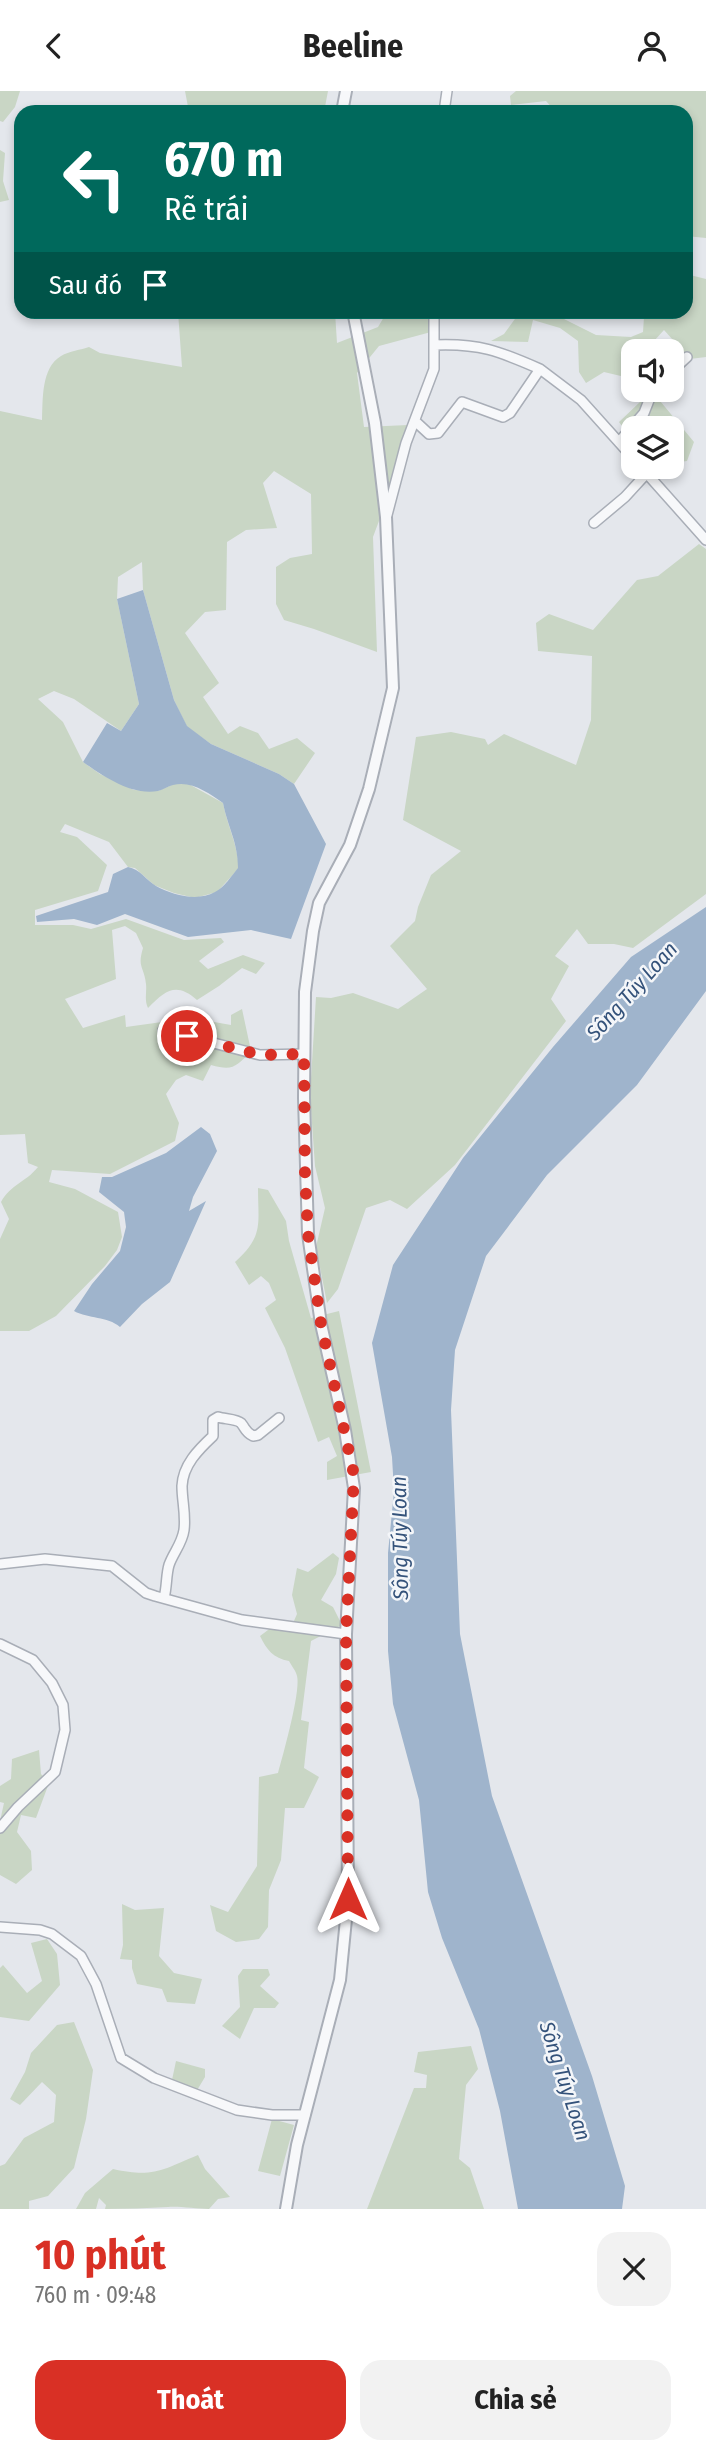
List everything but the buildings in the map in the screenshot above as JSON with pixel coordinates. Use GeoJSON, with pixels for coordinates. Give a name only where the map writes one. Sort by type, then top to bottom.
{"type":"FeatureCollection","features":[{"type":"Feature","properties":{"kind":"street"},"geometry":{"type":"LineString","coordinates":[[286,2209],[305,2115],[340,1980],[348,1899],[346,1634],[354,1475],[321,1324],[308,1234],[305,1174],[305,992],[319,903],[350,845],[369,789],[393,688],[386,517],[375,423],[355,319]]}},
{"type":"Feature","properties":{"kind":"street"},"geometry":{"type":"LineString","coordinates":[[386,517],[406,443],[434,369],[434,319]]}},
{"type":"Feature","properties":{"kind":"street"},"geometry":{"type":"LineString","coordinates":[[434,345],[458,344],[493,349],[540,369],[581,400],[621,444]]}},
{"type":"Feature","properties":{"kind":"street"},"geometry":{"type":"LineString","coordinates":[[684,360],[687,357]]}},
{"type":"Feature","properties":{"kind":"street"},"geometry":{"type":"LineString","coordinates":[[415,421],[429,434],[438,433],[462,402],[503,417],[510,413],[540,369]]}},
{"type":"Feature","properties":{"kind":"street"},"geometry":{"type":"LineString","coordinates":[[619,442],[644,413],[648,402]]}},
{"type":"Feature","properties":{"kind":"street"},"geometry":{"type":"LineString","coordinates":[[594,523],[613,509],[637,479]]}},
{"type":"Feature","properties":{"kind":"street"},"geometry":{"type":"LineString","coordinates":[[652,479],[706,540]]}},
{"type":"Feature","properties":{"kind":"street"},"geometry":{"type":"LineString","coordinates":[[163,1030],[260,1055],[304,1054]]}},
{"type":"Feature","properties":{"kind":"street"},"geometry":{"type":"LineString","coordinates":[[164,1598],[169,1565],[184,1531],[185,1501],[182,1486],[185,1473],[194,1455],[213,1436],[213,1420],[218,1417],[240,1422],[245,1431],[253,1436],[279,1418]]}},
{"type":"Feature","properties":{"kind":"street"},"geometry":{"type":"LineString","coordinates":[[0,1564],[46,1559],[112,1566],[146,1593],[242,1620],[346,1634]]}},
{"type":"Feature","properties":{"kind":"street"},"geometry":{"type":"LineString","coordinates":[[0,1644],[33,1660],[52,1683],[63,1705],[65,1730],[55,1772],[0,1828]]}},
{"type":"Feature","properties":{"kind":"street"},"geometry":{"type":"LineString","coordinates":[[0,1927],[40,1930],[52,1934],[81,1956],[96,1984],[121,2058],[128,2064],[154,2078],[237,2110],[272,2115],[305,2115]]}},
{"type":"Feature","properties":{"kind":"green space"},"geometry":{"type":"Polygon","coordinates":[[[0,91],[20,91],[14,108],[3,122],[0,121],[0,91]]]}},
{"type":"Feature","properties":{"kind":"green space"},"geometry":{"type":"Polygon","coordinates":[[[185,91],[328,91],[325,105],[188,105],[185,91]]]}},
{"type":"Feature","properties":{"kind":"green space"},"geometry":{"type":"Polygon","coordinates":[[[516,91],[706,91],[706,238],[693,237],[693,105],[550,105],[546,101],[511,105],[510,96],[516,91]]]}},
{"type":"Feature","properties":{"kind":"green space"},"geometry":{"type":"Polygon","coordinates":[[[0,150],[5,153],[3,181],[9,200],[0,202],[0,150]]]}},
{"type":"Feature","properties":{"kind":"green space"},"geometry":{"type":"Polygon","coordinates":[[[693,276],[706,279],[706,357],[690,359],[684,352],[684,339],[672,339],[664,330],[656,339],[621,339],[621,376],[604,372],[586,383],[579,372],[578,341],[560,328],[533,320],[528,342],[491,341],[504,334],[515,319],[564,319],[596,335],[631,337],[643,332],[644,319],[693,319],[693,276]]]}},
{"type":"Feature","properties":{"kind":"green space"},"geometry":{"type":"Polygon","coordinates":[[[179,319],[335,319],[337,343],[378,327],[383,319],[430,319],[431,332],[379,346],[357,373],[364,427],[408,425],[389,494],[373,537],[377,652],[284,620],[276,604],[276,567],[290,558],[312,554],[311,494],[274,471],[263,483],[277,528],[246,530],[227,542],[226,610],[205,612],[185,633],[219,683],[203,697],[228,734],[240,726],[258,733],[269,749],[297,738],[315,753],[294,784],[279,774],[211,744],[187,727],[174,700],[143,590],[142,562],[118,577],[117,599],[139,704],[121,731],[74,699],[54,691],[38,699],[63,722],[83,762],[100,774],[134,790],[158,791],[174,784],[187,783],[223,803],[239,868],[217,892],[195,898],[174,893],[154,885],[135,868],[128,867],[109,842],[65,824],[60,832],[77,837],[107,865],[98,891],[35,910],[35,925],[73,925],[91,929],[126,919],[184,940],[221,938],[224,942],[199,961],[208,969],[243,955],[265,963],[256,974],[242,968],[197,1000],[190,994],[177,990],[166,993],[148,1008],[141,963],[143,948],[136,933],[125,926],[112,930],[116,979],[65,999],[83,1028],[125,1015],[126,1027],[162,1022],[198,1037],[196,1026],[203,1020],[231,1025],[231,1015],[242,1009],[251,1051],[234,1066],[224,1068],[211,1065],[203,1081],[186,1075],[176,1080],[166,1094],[179,1123],[175,1141],[110,1174],[52,1170],[49,1182],[75,1189],[118,1212],[122,1237],[117,1250],[105,1266],[56,1316],[29,1331],[0,1331],[0,1239],[9,1219],[1,1202],[9,1191],[38,1167],[28,1163],[25,1134],[0,1135],[0,411],[42,420],[44,385],[54,361],[68,353],[89,347],[100,353],[182,367],[179,319]]]}},
{"type":"Feature","properties":{"kind":"green space"},"geometry":{"type":"Polygon","coordinates":[[[640,402],[661,402],[672,416],[625,416],[640,402]]]}},
{"type":"Feature","properties":{"kind":"green space"},"geometry":{"type":"Polygon","coordinates":[[[684,430],[694,442],[687,461],[684,461],[684,430]]]}},
{"type":"Feature","properties":{"kind":"green space"},"geometry":{"type":"Polygon","coordinates":[[[699,544],[706,549],[706,894],[633,948],[614,944],[588,944],[577,929],[555,956],[569,966],[551,999],[566,1021],[455,1165],[407,1209],[390,1200],[366,1208],[338,1289],[327,1303],[316,1247],[325,1208],[315,1166],[310,1095],[316,997],[331,998],[353,993],[398,1009],[427,989],[390,946],[415,921],[431,875],[461,851],[403,820],[416,737],[451,732],[485,739],[488,745],[504,734],[576,765],[591,720],[592,656],[538,651],[536,623],[549,614],[593,630],[637,580],[658,576],[699,544]]]}},
{"type":"Feature","properties":{"kind":"green space"},"geometry":{"type":"Polygon","coordinates":[[[258,1188],[268,1190],[286,1221],[311,1318],[339,1311],[371,1472],[327,1480],[327,1462],[337,1456],[329,1437],[318,1442],[285,1348],[265,1308],[276,1300],[269,1283],[261,1276],[249,1285],[235,1262],[255,1237],[258,1188]]]}},
{"type":"Feature","properties":{"kind":"green space"},"geometry":{"type":"Polygon","coordinates":[[[333,1553],[339,1558],[336,1574],[321,1600],[333,1607],[342,1625],[311,1641],[301,1720],[309,1722],[304,1768],[319,1777],[304,1808],[285,1808],[281,1860],[269,1890],[268,1927],[259,1939],[236,1942],[216,1931],[210,1905],[228,1912],[257,1866],[259,1777],[278,1773],[298,1684],[289,1661],[271,1653],[260,1636],[272,1627],[290,1630],[297,1614],[292,1595],[297,1568],[308,1572],[333,1553]]]}},
{"type":"Feature","properties":{"kind":"green space"},"geometry":{"type":"Polygon","coordinates":[[[39,1750],[41,1774],[49,1783],[36,1818],[21,1815],[17,1832],[31,1851],[32,1870],[16,1884],[0,1875],[0,1821],[4,1803],[0,1802],[0,1786],[11,1779],[12,1759],[39,1750]]]}},
{"type":"Feature","properties":{"kind":"green space"},"geometry":{"type":"Polygon","coordinates":[[[122,1904],[135,1910],[164,1908],[159,1956],[174,1973],[202,1979],[195,2004],[167,2002],[162,1989],[137,1984],[132,1960],[120,1959],[123,1945],[122,1904]]]}},
{"type":"Feature","properties":{"kind":"green space"},"geometry":{"type":"Polygon","coordinates":[[[47,1939],[57,1954],[60,1985],[29,2021],[0,2017],[0,1968],[3,1965],[27,1993],[42,1981],[31,1943],[47,1939]]]}},
{"type":"Feature","properties":{"kind":"green space"},"geometry":{"type":"Polygon","coordinates":[[[243,1969],[268,1969],[270,1975],[260,1986],[279,2003],[275,2008],[254,2008],[240,2039],[222,2026],[240,2007],[238,1976],[243,1969]]]}},
{"type":"Feature","properties":{"kind":"green space"},"geometry":{"type":"Polygon","coordinates":[[[74,2022],[93,2070],[86,2119],[74,2168],[48,2196],[29,2201],[29,2209],[0,2209],[0,2166],[5,2164],[24,2138],[54,2122],[56,2095],[42,2082],[20,2105],[10,2099],[25,2072],[31,2053],[57,2025],[74,2022]]]}},
{"type":"Feature","properties":{"kind":"green space"},"geometry":{"type":"Polygon","coordinates":[[[471,2046],[478,2069],[466,2085],[459,2159],[470,2168],[484,2209],[367,2209],[414,2088],[426,2088],[427,2075],[414,2072],[418,2052],[471,2046]]]}},
{"type":"Feature","properties":{"kind":"green space"},"geometry":{"type":"Polygon","coordinates":[[[176,2061],[205,2069],[205,2077],[196,2092],[172,2080],[176,2061]]]}},
{"type":"Feature","properties":{"kind":"green space"},"geometry":{"type":"Polygon","coordinates":[[[272,2119],[294,2125],[280,2176],[258,2171],[272,2119]]]}},
{"type":"Feature","properties":{"kind":"green space"},"geometry":{"type":"Polygon","coordinates":[[[198,2155],[205,2169],[230,2197],[218,2199],[209,2209],[105,2209],[106,2205],[99,2198],[96,2209],[76,2209],[85,2193],[113,2169],[138,2173],[157,2171],[198,2155]]]}},
{"type":"Feature","properties":{"kind":"water"},"geometry":{"type":"Polygon","coordinates":[[[143,590],[174,700],[187,726],[211,744],[279,774],[294,784],[326,844],[291,939],[251,930],[188,937],[125,914],[97,925],[74,919],[37,922],[36,916],[108,892],[113,874],[128,867],[136,870],[152,884],[193,897],[201,897],[218,890],[238,868],[235,843],[223,803],[218,799],[200,788],[186,784],[173,785],[158,791],[138,791],[118,784],[83,762],[107,723],[121,731],[139,704],[117,599],[143,590]]]}},
{"type":"Feature","properties":{"kind":"water","name":"Sông Túy Loan"},"geometry":{"type":"Polygon","coordinates":[[[706,907],[706,991],[637,1085],[547,1175],[486,1256],[455,1350],[451,1410],[460,1634],[492,1796],[592,2076],[625,2186],[622,2209],[518,2209],[500,2111],[479,2029],[442,1938],[428,1892],[419,1800],[393,1704],[388,1651],[388,1553],[394,1491],[392,1457],[372,1343],[393,1265],[463,1158],[553,1047],[631,957],[706,907]]]}},
{"type":"Feature","properties":{"kind":"water"},"geometry":{"type":"Polygon","coordinates":[[[201,1127],[210,1134],[217,1151],[193,1197],[189,1211],[206,1201],[170,1282],[142,1304],[120,1327],[115,1323],[74,1311],[92,1284],[120,1251],[126,1227],[124,1212],[99,1192],[102,1177],[112,1177],[166,1153],[201,1127]]]}},
{"type":"Feature","properties":{"kind":"route"},"geometry":{"type":"LineString","coordinates":[[187,1036],[260,1055],[304,1054],[308,1234],[317,1304],[354,1475],[346,1634],[348,1899]]}}]}
